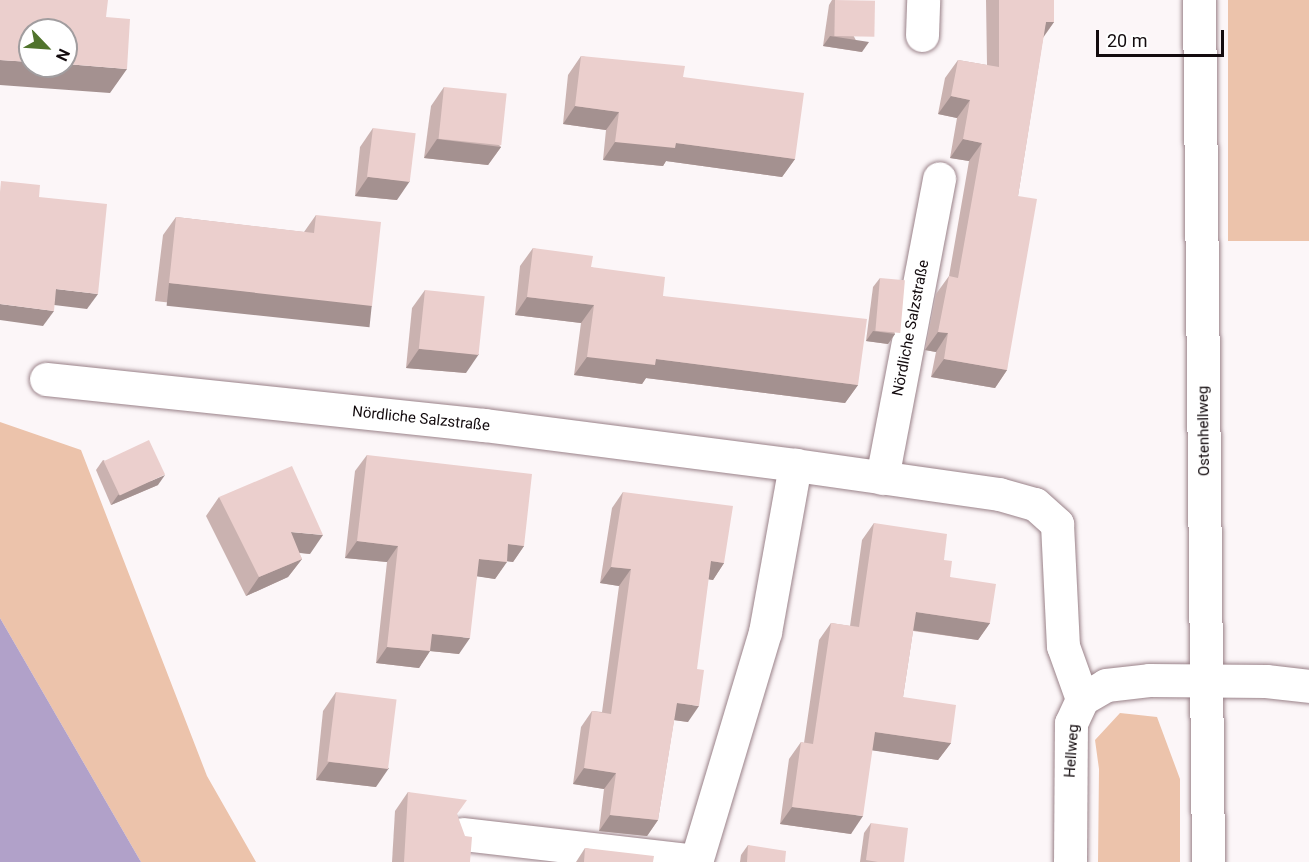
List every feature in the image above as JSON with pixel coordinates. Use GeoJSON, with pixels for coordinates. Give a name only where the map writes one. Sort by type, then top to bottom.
{"type":"FeatureCollection","features":[{"type":"Feature","properties":{"kind":"street"},"geometry":{"type":"LineString","coordinates":[[922,35],[923,0]]}},
{"type":"Feature","properties":{"kind":"street","name":"Ostenhellweg"},"geometry":{"type":"LineString","coordinates":[[1199,0],[1208,862]]}},
{"type":"Feature","properties":{"kind":"street","name":"Nördliche Salzstraße"},"geometry":{"type":"LineString","coordinates":[[882,478],[939,178]]}},
{"type":"Feature","properties":{"kind":"street","name":"Nördliche Salzstraße"},"geometry":{"type":"LineString","coordinates":[[45,379],[484,425],[999,494],[1035,504],[1057,524],[1063,645],[1082,699]]}},
{"type":"Feature","properties":{"kind":"street"},"geometry":{"type":"LineString","coordinates":[[463,834],[696,862],[765,632],[795,465]]}},
{"type":"Feature","properties":{"kind":"street"},"geometry":{"type":"LineString","coordinates":[[1082,699],[1106,685],[1207,680],[1266,681],[1309,686]]}},
{"type":"Feature","properties":{"kind":"street","name":"Hellweg"},"geometry":{"type":"LineString","coordinates":[[1071,862],[1071,723],[1082,699]]}},
{"type":"Feature","properties":{"kind":"shaded area"},"geometry":{"type":"Polygon","coordinates":[[[1228,0],[1309,0],[1309,241],[1228,241],[1228,0]]]}},
{"type":"Feature","properties":{"kind":"shaded area"},"geometry":{"type":"Polygon","coordinates":[[[0,422],[81,450],[207,776],[256,862],[141,862],[0,618],[0,422]]]}},
{"type":"Feature","properties":{"kind":"shaded area"},"geometry":{"type":"Polygon","coordinates":[[[0,618],[141,862],[0,862],[0,618]]]}},
{"type":"Feature","properties":{"kind":"shaded area"},"geometry":{"type":"Polygon","coordinates":[[[1120,713],[1157,717],[1180,779],[1180,862],[1098,862],[1099,769],[1095,740],[1120,713]]]}},
{"type":"Feature","properties":{"kind":"building"},"geometry":{"type":"Polygon","coordinates":[[[0,0],[108,0],[106,17],[130,19],[127,69],[78,65],[78,18],[18,18],[18,61],[0,60],[0,0]]]}},
{"type":"Feature","properties":{"kind":"building"},"geometry":{"type":"Polygon","coordinates":[[[835,0],[875,1],[874,37],[834,36],[835,0]]]}},
{"type":"Feature","properties":{"kind":"building"},"geometry":{"type":"Polygon","coordinates":[[[999,0],[1054,0],[1054,22],[1046,22],[1018,196],[1037,199],[1007,370],[944,359],[948,333],[938,332],[949,276],[958,278],[982,143],[963,139],[970,100],[951,96],[958,60],[999,67],[999,0]]]}},
{"type":"Feature","properties":{"kind":"building"},"geometry":{"type":"Polygon","coordinates":[[[581,56],[685,66],[683,77],[804,93],[795,159],[676,143],[675,148],[615,142],[619,112],[575,106],[581,56]]]}},
{"type":"Feature","properties":{"kind":"building"},"geometry":{"type":"Polygon","coordinates":[[[444,87],[507,94],[501,145],[439,139],[444,87]]]}},
{"type":"Feature","properties":{"kind":"building"},"geometry":{"type":"Polygon","coordinates":[[[373,128],[416,133],[410,182],[367,177],[373,128]]]}},
{"type":"Feature","properties":{"kind":"building"},"geometry":{"type":"Polygon","coordinates":[[[1,181],[40,185],[39,197],[107,204],[98,294],[56,289],[54,311],[0,304],[1,181]]]}},
{"type":"Feature","properties":{"kind":"building"},"geometry":{"type":"Polygon","coordinates":[[[316,215],[381,222],[372,306],[169,283],[176,217],[314,233],[316,215]]]}},
{"type":"Feature","properties":{"kind":"building"},"geometry":{"type":"Polygon","coordinates":[[[533,248],[593,256],[591,267],[665,277],[663,296],[867,319],[858,385],[656,359],[655,365],[587,357],[594,305],[527,297],[533,248]]]}},
{"type":"Feature","properties":{"kind":"building"},"geometry":{"type":"Polygon","coordinates":[[[880,278],[905,280],[900,333],[875,331],[880,278]]]}},
{"type":"Feature","properties":{"kind":"building"},"geometry":{"type":"Polygon","coordinates":[[[425,290],[485,296],[479,355],[419,349],[425,290]]]}},
{"type":"Feature","properties":{"kind":"building"},"geometry":{"type":"Polygon","coordinates":[[[149,440],[165,474],[120,496],[104,461],[149,440]]]}},
{"type":"Feature","properties":{"kind":"building"},"geometry":{"type":"Polygon","coordinates":[[[367,455],[532,474],[524,546],[508,544],[507,562],[479,559],[470,638],[432,634],[430,651],[387,647],[398,546],[357,541],[367,455]]]}},
{"type":"Feature","properties":{"kind":"building"},"geometry":{"type":"Polygon","coordinates":[[[292,466],[323,535],[291,532],[302,559],[259,577],[219,497],[292,466]]]}},
{"type":"Feature","properties":{"kind":"building"},"geometry":{"type":"Polygon","coordinates":[[[623,492],[733,506],[724,563],[711,561],[697,669],[704,670],[699,706],[677,703],[658,820],[610,815],[616,773],[584,768],[592,711],[611,714],[631,569],[611,567],[623,492]]]}},
{"type":"Feature","properties":{"kind":"building"},"geometry":{"type":"Polygon","coordinates":[[[874,523],[947,534],[944,560],[952,561],[950,577],[996,584],[990,623],[916,612],[903,697],[956,705],[951,743],[875,732],[863,816],[792,807],[801,742],[813,744],[831,623],[859,627],[874,523]]]}},
{"type":"Feature","properties":{"kind":"building"},"geometry":{"type":"Polygon","coordinates":[[[336,692],[397,699],[388,769],[327,761],[336,692]]]}},
{"type":"Feature","properties":{"kind":"building"},"geometry":{"type":"Polygon","coordinates":[[[408,792],[467,800],[457,814],[465,836],[472,837],[470,862],[404,862],[408,792]]]}},
{"type":"Feature","properties":{"kind":"building"},"geometry":{"type":"Polygon","coordinates":[[[871,823],[908,828],[904,862],[866,860],[871,823]]]}},
{"type":"Feature","properties":{"kind":"building"},"geometry":{"type":"Polygon","coordinates":[[[748,845],[786,851],[785,862],[747,862],[748,845]]]}},
{"type":"Feature","properties":{"kind":"building"},"geometry":{"type":"Polygon","coordinates":[[[585,848],[654,856],[653,862],[584,862],[585,848]]]}}]}
